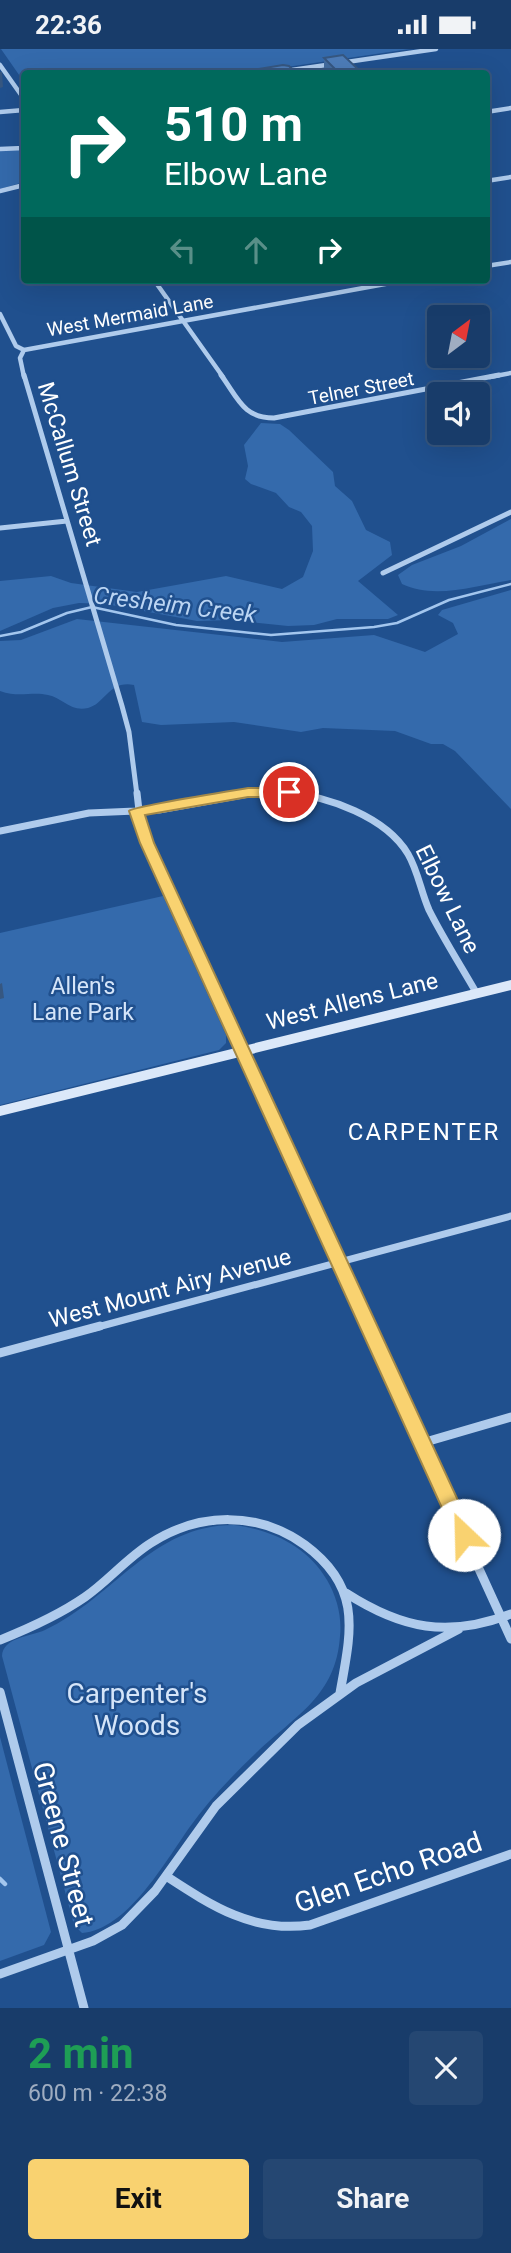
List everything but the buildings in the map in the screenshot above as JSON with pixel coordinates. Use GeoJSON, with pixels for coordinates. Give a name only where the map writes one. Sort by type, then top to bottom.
{"type":"FeatureCollection","features":[{"type":"Feature","properties":{"kind":"street"},"geometry":{"type":"LineString","coordinates":[[292,70],[436,49]]}},
{"type":"Feature","properties":{"kind":"street"},"geometry":{"type":"LineString","coordinates":[[0,65],[21,95]]}},
{"type":"Feature","properties":{"kind":"street"},"geometry":{"type":"LineString","coordinates":[[490,111],[511,108]]}},
{"type":"Feature","properties":{"kind":"street"},"geometry":{"type":"LineString","coordinates":[[0,112],[21,110]]}},
{"type":"Feature","properties":{"kind":"street"},"geometry":{"type":"LineString","coordinates":[[0,149],[21,148]]}},
{"type":"Feature","properties":{"kind":"street"},"geometry":{"type":"LineString","coordinates":[[490,180],[511,177]]}},
{"type":"Feature","properties":{"kind":"street"},"geometry":{"type":"LineString","coordinates":[[0,191],[21,186]]}},
{"type":"Feature","properties":{"kind":"street"},"geometry":{"type":"LineString","coordinates":[[490,265],[511,262]]}},
{"type":"Feature","properties":{"kind":"street"},"geometry":{"type":"LineString","coordinates":[[157,284],[181,320]]}},
{"type":"Feature","properties":{"kind":"street","name":"West Mermaid Lane"},"geometry":{"type":"LineString","coordinates":[[24,350],[34,346],[384,284]]}},
{"type":"Feature","properties":{"kind":"street"},"geometry":{"type":"LineString","coordinates":[[1,316],[16,345],[24,350]]}},
{"type":"Feature","properties":{"kind":"street","name":"Telner Street"},"geometry":{"type":"LineString","coordinates":[[181,320],[248,413],[258,418],[274,418],[511,373]]}},
{"type":"Feature","properties":{"kind":"street","name":"McCallum Street"},"geometry":{"type":"LineString","coordinates":[[24,350],[20,358],[21,366],[129,732],[136,811],[147,843],[422,1443],[506,1616],[511,1639]]}},
{"type":"Feature","properties":{"kind":"street"},"geometry":{"type":"LineString","coordinates":[[383,573],[511,512]]}},
{"type":"Feature","properties":{"kind":"street"},"geometry":{"type":"LineString","coordinates":[[0,529],[67,521]]}},
{"type":"Feature","properties":{"kind":"street","name":"Elbow Lane"},"geometry":{"type":"LineString","coordinates":[[0,831],[89,813],[136,811],[276,791],[321,798],[371,820],[393,835],[405,849],[429,909],[477,994]]}},
{"type":"Feature","properties":{"kind":"street","name":"West Allens Lane"},"geometry":{"type":"LineString","coordinates":[[0,1111],[511,985]]}},
{"type":"Feature","properties":{"kind":"street","name":"West Mount Airy Avenue"},"geometry":{"type":"LineString","coordinates":[[0,1353],[511,1216]]}},
{"type":"Feature","properties":{"kind":"street"},"geometry":{"type":"LineString","coordinates":[[422,1443],[511,1417]]}},
{"type":"Feature","properties":{"kind":"street"},"geometry":{"type":"LineString","coordinates":[[0,1640],[71,1607],[162,1536],[185,1525],[208,1520],[244,1519],[292,1536],[313,1553],[346,1593],[369,1607],[397,1619],[459,1629]]}},
{"type":"Feature","properties":{"kind":"street"},"geometry":{"type":"LineString","coordinates":[[340,1693],[348,1635],[346,1593]]}},
{"type":"Feature","properties":{"kind":"street"},"geometry":{"type":"LineString","coordinates":[[0,1974],[68,1949],[122,1925],[138,1911],[232,1788],[298,1725],[340,1693],[459,1629],[506,1616]]}},
{"type":"Feature","properties":{"kind":"street","name":"Greene Street"},"geometry":{"type":"LineString","coordinates":[[0,1692],[84,2008]]}},
{"type":"Feature","properties":{"kind":"street","name":"Glen Echo Road"},"geometry":{"type":"LineString","coordinates":[[166,1876],[240,1921],[284,1929],[310,1925],[511,1854]]}},
{"type":"Feature","properties":{"kind":"green space"},"geometry":{"type":"Polygon","coordinates":[[[1,49],[410,49],[266,70],[21,70],[21,78],[1,49]]]}},
{"type":"Feature","properties":{"kind":"green space"},"geometry":{"type":"Polygon","coordinates":[[[0,150],[21,150],[21,183],[0,189],[0,150]]]}},
{"type":"Feature","properties":{"kind":"green space"},"geometry":{"type":"Polygon","coordinates":[[[261,423],[280,424],[289,430],[333,472],[335,486],[352,501],[366,530],[390,542],[392,555],[358,581],[398,615],[388,619],[337,619],[314,625],[288,626],[231,620],[197,621],[106,604],[79,603],[53,608],[0,631],[0,581],[51,576],[71,583],[137,592],[226,576],[282,589],[303,577],[313,551],[312,526],[301,512],[289,507],[276,493],[245,479],[248,466],[244,445],[261,423]]]}},
{"type":"Feature","properties":{"kind":"green space"},"geometry":{"type":"Polygon","coordinates":[[[511,519],[511,580],[442,591],[415,589],[402,584],[398,575],[412,565],[461,546],[511,519]]]}},
{"type":"Feature","properties":{"kind":"green space"},"geometry":{"type":"Polygon","coordinates":[[[511,590],[511,809],[455,751],[443,744],[431,744],[395,731],[323,728],[301,732],[234,722],[161,725],[142,722],[134,685],[126,684],[113,689],[94,706],[82,709],[48,695],[0,691],[0,641],[21,640],[77,619],[282,642],[374,635],[425,652],[458,634],[453,623],[438,615],[442,610],[511,590]]]}},
{"type":"Feature","properties":{"kind":"green space","name":"Allen's Lane Park"},"geometry":{"type":"Polygon","coordinates":[[[163,896],[226,1035],[226,1043],[219,1050],[0,1105],[0,933],[163,896]]]}},
{"type":"Feature","properties":{"kind":"green space","name":"Carpenter's Woods"},"geometry":{"type":"Polygon","coordinates":[[[234,1525],[262,1531],[299,1549],[319,1568],[327,1580],[334,1593],[340,1622],[337,1657],[331,1674],[312,1703],[256,1753],[213,1798],[129,1907],[99,1929],[82,1933],[74,1925],[2,1656],[4,1650],[12,1641],[45,1630],[70,1616],[135,1565],[179,1537],[205,1528],[234,1525]]]}},
{"type":"Feature","properties":{"kind":"green space","name":"Carpenter's Woods"},"geometry":{"type":"Polygon","coordinates":[[[0,1737],[51,1932],[44,1945],[0,1961],[0,1737]]]}},
{"type":"Feature","properties":{"kind":"waterway","name":"Cresheim Creek"},"geometry":{"type":"LineString","coordinates":[[0,636],[21,632],[67,613],[92,607],[176,625],[271,635],[374,627],[397,623],[449,600],[511,584]]}},
{"type":"Feature","properties":{"kind":"waterway"},"geometry":{"type":"LineString","coordinates":[[0,1879],[5,1884]]}},
{"type":"Feature","properties":{"kind":"district","name":"CARPENTER"},"geometry":{"type":"Point","coordinates":[424,1132]}},
{"type":"Feature","properties":{"kind":"route"},"geometry":{"type":"LineString","coordinates":[[289,792],[264,791],[159,810],[136,811],[147,843],[232,1033],[251,1068],[464,1535]]}}]}
